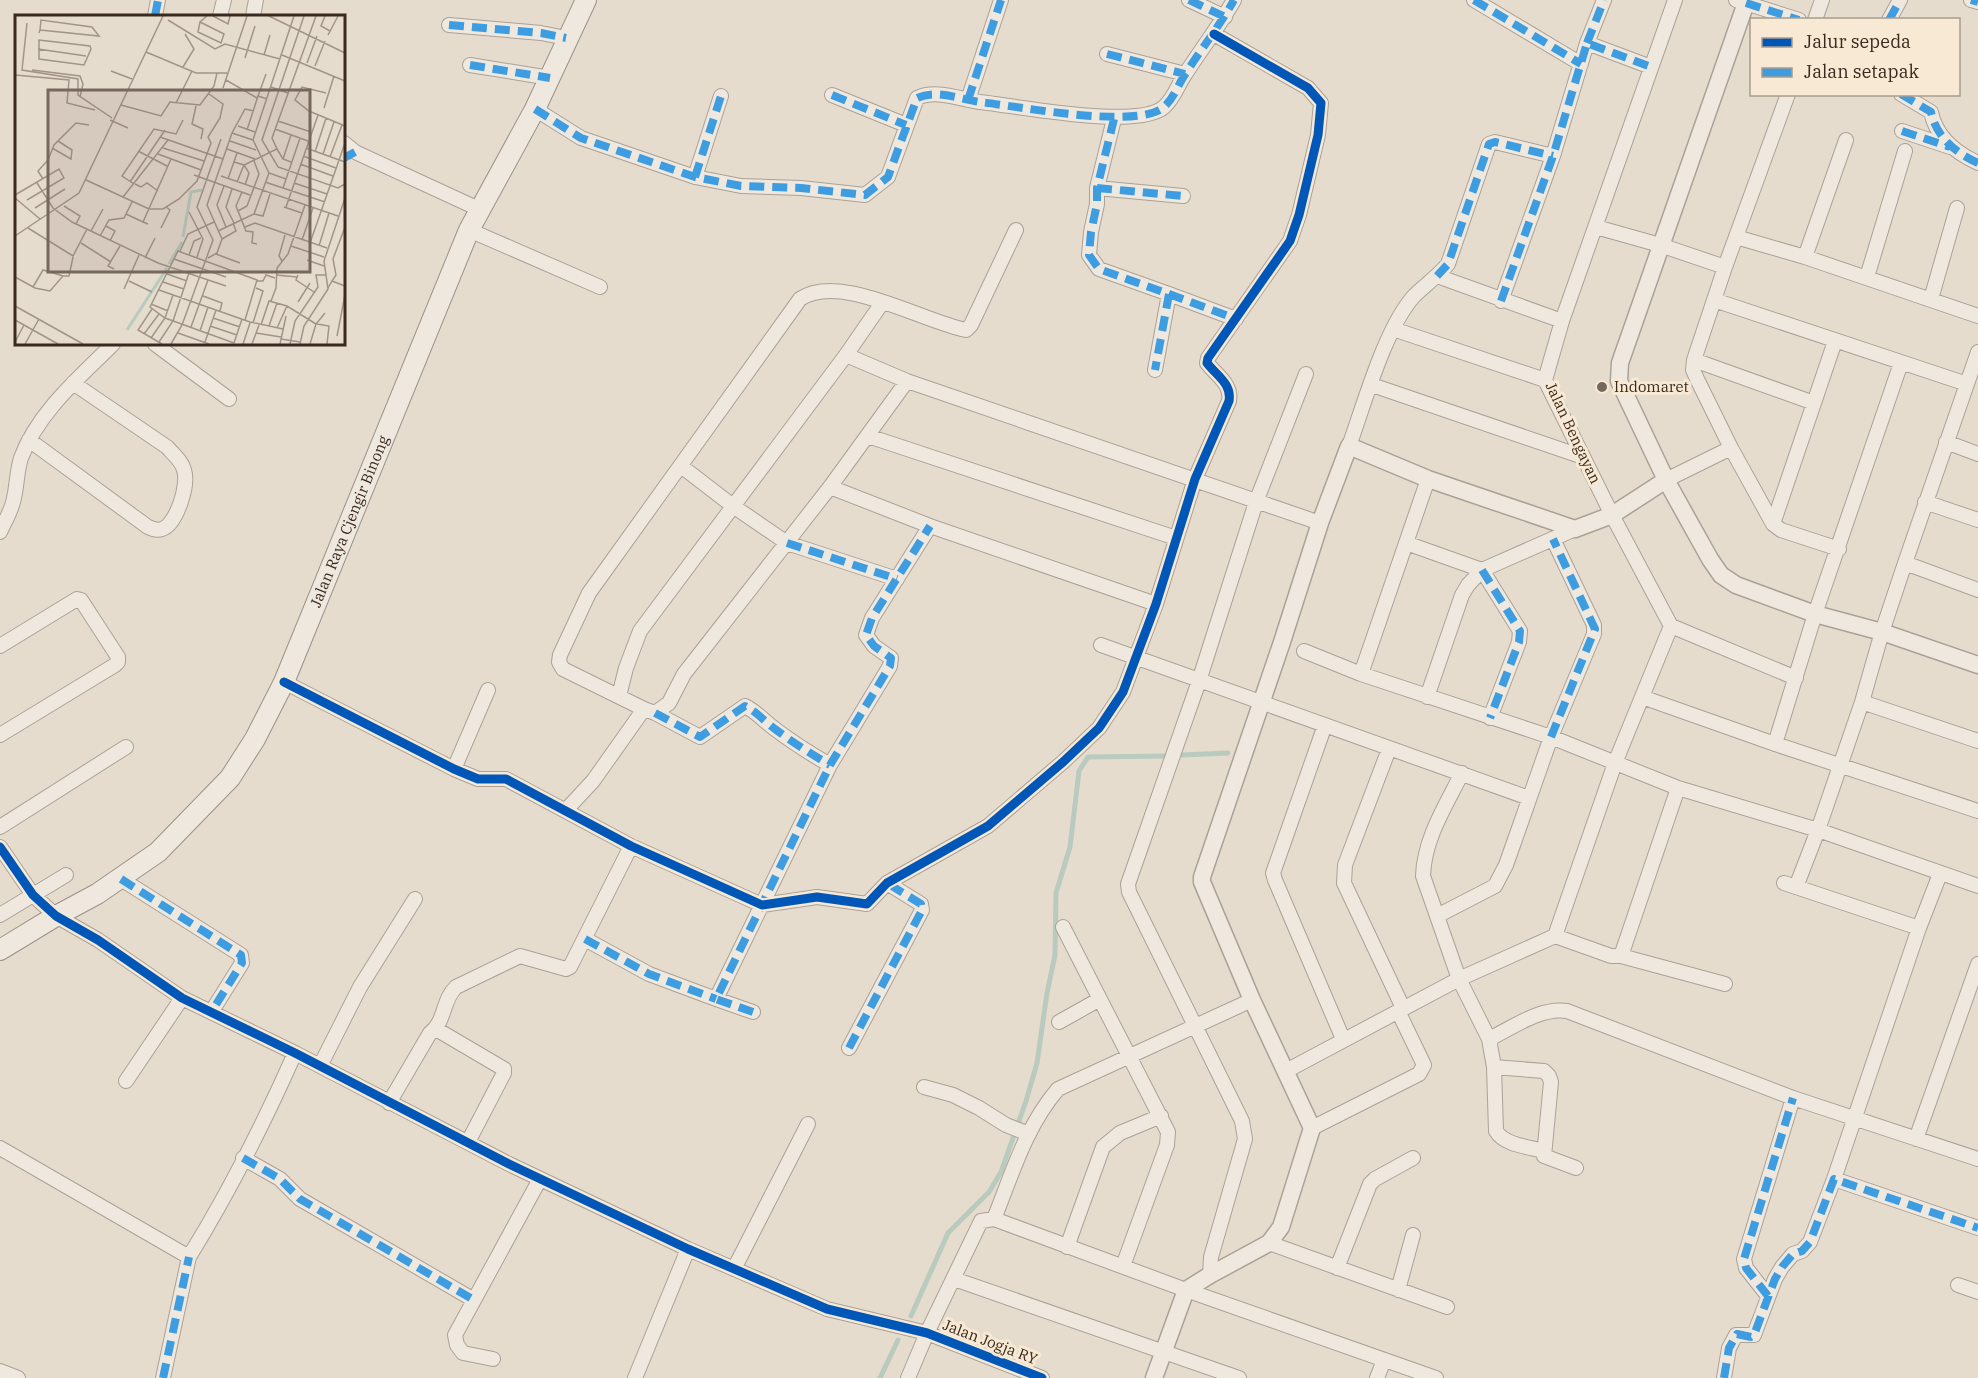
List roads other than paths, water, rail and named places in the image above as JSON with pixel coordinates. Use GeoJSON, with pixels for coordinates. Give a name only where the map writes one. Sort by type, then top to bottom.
{"type":"FeatureCollection","features":[{"type":"Feature","properties":{"kind":"main road","name":"Jalan Raya Cjengir Binong"},"geometry":{"type":"LineString","coordinates":[[0,950],[97,894],[158,852],[230,778],[255,739],[284,682],[469,230],[535,109],[586,0]]}},
{"type":"Feature","properties":{"kind":"street"},"geometry":{"type":"LineString","coordinates":[[154,15],[158,0]]}},
{"type":"Feature","properties":{"kind":"street"},"geometry":{"type":"LineString","coordinates":[[220,15],[224,0]]}},
{"type":"Feature","properties":{"kind":"street"},"geometry":{"type":"LineString","coordinates":[[253,15],[256,0]]}},
{"type":"Feature","properties":{"kind":"street"},"geometry":{"type":"LineString","coordinates":[[968,100],[1001,0]]}},
{"type":"Feature","properties":{"kind":"street"},"geometry":{"type":"LineString","coordinates":[[1189,0],[1225,17]]}},
{"type":"Feature","properties":{"kind":"street"},"geometry":{"type":"LineString","coordinates":[[535,109],[581,138],[695,177],[741,186],[801,188],[865,195],[888,177],[917,98],[924,95],[932,93],[968,100],[1114,119],[1149,116],[1163,109],[1173,98],[1185,74],[1214,34],[1234,0]]}},
{"type":"Feature","properties":{"kind":"street"},"geometry":{"type":"LineString","coordinates":[[1474,0],[1581,64]]}},
{"type":"Feature","properties":{"kind":"street"},"geometry":{"type":"LineString","coordinates":[[1502,301],[1553,156],[1587,43],[1604,0]]}},
{"type":"Feature","properties":{"kind":"street","name":"Jalan Bengayan"},"geometry":{"type":"LineString","coordinates":[[1671,626],[1612,515],[1545,380],[1562,321],[1675,0]]}},
{"type":"Feature","properties":{"kind":"street"},"geometry":{"type":"LineString","coordinates":[[1816,18],[1822,0]]}},
{"type":"Feature","properties":{"kind":"street"},"geometry":{"type":"LineString","coordinates":[[1890,18],[1900,0]]}},
{"type":"Feature","properties":{"kind":"street"},"geometry":{"type":"LineString","coordinates":[[1971,0],[1978,2]]}},
{"type":"Feature","properties":{"kind":"street"},"geometry":{"type":"LineString","coordinates":[[1793,18],[1743,1],[1618,372],[1619,381],[1666,480],[1710,559],[1722,575],[1736,585],[1815,614],[1882,632],[1978,666]]}},
{"type":"Feature","properties":{"kind":"street"},"geometry":{"type":"LineString","coordinates":[[449,25],[541,33],[567,38]]}},
{"type":"Feature","properties":{"kind":"street"},"geometry":{"type":"LineString","coordinates":[[284,682],[454,769],[477,779],[506,779],[631,846],[762,905],[817,897],[867,904],[887,883],[988,826],[1099,728],[1123,692],[1156,604],[1195,480],[1229,401],[1230,393],[1227,384],[1207,363],[1208,358],[1290,241],[1299,215],[1318,135],[1321,103],[1308,88],[1214,34]]}},
{"type":"Feature","properties":{"kind":"street"},"geometry":{"type":"LineString","coordinates":[[1587,43],[1651,67]]}},
{"type":"Feature","properties":{"kind":"street"},"geometry":{"type":"LineString","coordinates":[[1107,54],[1185,74]]}},
{"type":"Feature","properties":{"kind":"street"},"geometry":{"type":"LineString","coordinates":[[470,65],[550,78]]}},
{"type":"Feature","properties":{"kind":"street"},"geometry":{"type":"LineString","coordinates":[[832,95],[906,125]]}},
{"type":"Feature","properties":{"kind":"street"},"geometry":{"type":"LineString","coordinates":[[695,177],[721,96]]}},
{"type":"Feature","properties":{"kind":"street"},"geometry":{"type":"LineString","coordinates":[[1787,96],[1725,267],[1694,360],[1693,370],[1731,448],[1773,524],[1781,530],[1839,549]]}},
{"type":"Feature","properties":{"kind":"street"},"geometry":{"type":"LineString","coordinates":[[1904,96],[1931,112],[1933,121],[1950,147]]}},
{"type":"Feature","properties":{"kind":"street"},"geometry":{"type":"LineString","coordinates":[[1114,119],[1097,188],[1097,204],[1089,242],[1089,255],[1099,269],[1236,319]]}},
{"type":"Feature","properties":{"kind":"street"},"geometry":{"type":"LineString","coordinates":[[1902,131],[1950,147],[1978,163]]}},
{"type":"Feature","properties":{"kind":"street"},"geometry":{"type":"LineString","coordinates":[[1805,257],[1846,140]]}},
{"type":"Feature","properties":{"kind":"street"},"geometry":{"type":"LineString","coordinates":[[1154,1378],[1186,1290],[1269,1243],[1281,1227],[1312,1128],[1252,1000],[1202,882],[1202,877],[1320,523],[1393,329],[1414,297],[1448,264],[1489,144],[1495,142],[1553,156]]}},
{"type":"Feature","properties":{"kind":"street"},"geometry":{"type":"LineString","coordinates":[[1867,277],[1905,151]]}},
{"type":"Feature","properties":{"kind":"street"},"geometry":{"type":"LineString","coordinates":[[349,155],[481,210]]}},
{"type":"Feature","properties":{"kind":"street"},"geometry":{"type":"LineString","coordinates":[[1097,188],[1183,196]]}},
{"type":"Feature","properties":{"kind":"street"},"geometry":{"type":"LineString","coordinates":[[1931,299],[1957,208]]}},
{"type":"Feature","properties":{"kind":"street"},"geometry":{"type":"LineString","coordinates":[[1596,226],[1725,267]]}},
{"type":"Feature","properties":{"kind":"street"},"geometry":{"type":"LineString","coordinates":[[469,230],[600,287]]}},
{"type":"Feature","properties":{"kind":"street"},"geometry":{"type":"LineString","coordinates":[[830,765],[798,746],[756,712],[745,706],[700,737],[563,669],[559,662],[560,656],[589,593],[800,299],[819,291],[858,293],[966,330],[971,325],[1016,230]]}},
{"type":"Feature","properties":{"kind":"street"},"geometry":{"type":"LineString","coordinates":[[1736,237],[1867,277],[1978,316]]}},
{"type":"Feature","properties":{"kind":"street"},"geometry":{"type":"LineString","coordinates":[[1437,276],[1562,321]]}},
{"type":"Feature","properties":{"kind":"street"},"geometry":{"type":"LineString","coordinates":[[1155,370],[1169,294]]}},
{"type":"Feature","properties":{"kind":"street"},"geometry":{"type":"LineString","coordinates":[[1714,300],[1967,384]]}},
{"type":"Feature","properties":{"kind":"street"},"geometry":{"type":"LineString","coordinates":[[619,696],[626,668],[640,631],[846,355],[882,303]]}},
{"type":"Feature","properties":{"kind":"street"},"geometry":{"type":"LineString","coordinates":[[1393,329],[1545,380]]}},
{"type":"Feature","properties":{"kind":"street"},"geometry":{"type":"LineString","coordinates":[[1773,524],[1835,341]]}},
{"type":"Feature","properties":{"kind":"street"},"geometry":{"type":"LineString","coordinates":[[0,532],[13,504],[20,460],[29,440],[42,420],[74,383],[112,345]]}},
{"type":"Feature","properties":{"kind":"street"},"geometry":{"type":"LineString","coordinates":[[156,345],[229,399]]}},
{"type":"Feature","properties":{"kind":"street"},"geometry":{"type":"LineString","coordinates":[[1919,928],[1790,885],[1818,830],[1862,702],[1882,632],[1925,502],[1978,352]]}},
{"type":"Feature","properties":{"kind":"street"},"geometry":{"type":"LineString","coordinates":[[846,355],[907,381],[1320,523]]}},
{"type":"Feature","properties":{"kind":"street"},"geometry":{"type":"LineString","coordinates":[[1694,360],[1814,403]]}},
{"type":"Feature","properties":{"kind":"street"},"geometry":{"type":"LineString","coordinates":[[1775,744],[1815,614],[1901,363]]}},
{"type":"Feature","properties":{"kind":"street"},"geometry":{"type":"LineString","coordinates":[[1210,1275],[1211,1257],[1245,1139],[1242,1121],[1129,892],[1128,884],[1199,681],[1256,502],[1306,374]]}},
{"type":"Feature","properties":{"kind":"street"},"geometry":{"type":"LineString","coordinates":[[566,810],[593,781],[650,711],[669,703],[684,675],[830,487],[907,381]]}},
{"type":"Feature","properties":{"kind":"street"},"geometry":{"type":"LineString","coordinates":[[29,440],[148,527],[156,530],[164,529],[172,523],[185,489],[186,480],[184,468],[177,457],[167,447],[74,383]]}},
{"type":"Feature","properties":{"kind":"street"},"geometry":{"type":"LineString","coordinates":[[1372,385],[1583,457]]}},
{"type":"Feature","properties":{"kind":"street"},"geometry":{"type":"LineString","coordinates":[[868,436],[1176,538]]}},
{"type":"Feature","properties":{"kind":"street"},"geometry":{"type":"LineString","coordinates":[[1946,442],[1978,454]]}},
{"type":"Feature","properties":{"kind":"street"},"geometry":{"type":"LineString","coordinates":[[1349,446],[1428,479],[1575,530]]}},
{"type":"Feature","properties":{"kind":"street"},"geometry":{"type":"LineString","coordinates":[[1427,697],[1462,595],[1482,570],[1612,515],[1666,480],[1731,448]]}},
{"type":"Feature","properties":{"kind":"street"},"geometry":{"type":"LineString","coordinates":[[681,466],[787,543],[897,579]]}},
{"type":"Feature","properties":{"kind":"street"},"geometry":{"type":"LineString","coordinates":[[1361,674],[1428,479]]}},
{"type":"Feature","properties":{"kind":"street"},"geometry":{"type":"LineString","coordinates":[[830,487],[930,526],[1156,604]]}},
{"type":"Feature","properties":{"kind":"street"},"geometry":{"type":"LineString","coordinates":[[1925,502],[1978,520]]}},
{"type":"Feature","properties":{"kind":"street"},"geometry":{"type":"LineString","coordinates":[[716,999],[830,765],[890,666],[891,658],[874,646],[866,635],[872,618],[930,526]]}},
{"type":"Feature","properties":{"kind":"street"},"geometry":{"type":"LineString","coordinates":[[1437,916],[1495,886],[1506,865],[1551,737],[1595,629],[1553,539]]}},
{"type":"Feature","properties":{"kind":"street"},"geometry":{"type":"LineString","coordinates":[[1406,543],[1482,570],[1520,631],[1519,642],[1490,718]]}},
{"type":"Feature","properties":{"kind":"street"},"geometry":{"type":"LineString","coordinates":[[1905,563],[1978,590]]}},
{"type":"Feature","properties":{"kind":"street"},"geometry":{"type":"LineString","coordinates":[[0,646],[77,599],[81,600],[118,657],[115,665],[0,735]]}},
{"type":"Feature","properties":{"kind":"street"},"geometry":{"type":"LineString","coordinates":[[1555,936],[1615,764],[1671,626],[1796,678]]}},
{"type":"Feature","properties":{"kind":"street"},"geometry":{"type":"LineString","coordinates":[[1101,645],[1529,798]]}},
{"type":"Feature","properties":{"kind":"street"},"geometry":{"type":"LineString","coordinates":[[1304,651],[1427,697],[1551,737],[1678,788],[1818,830],[1978,886]]}},
{"type":"Feature","properties":{"kind":"street"},"geometry":{"type":"LineString","coordinates":[[454,769],[488,690]]}},
{"type":"Feature","properties":{"kind":"street"},"geometry":{"type":"LineString","coordinates":[[1642,697],[1978,811]]}},
{"type":"Feature","properties":{"kind":"street"},"geometry":{"type":"LineString","coordinates":[[1862,702],[1978,741]]}},
{"type":"Feature","properties":{"kind":"street"},"geometry":{"type":"LineString","coordinates":[[1325,725],[1274,873],[1343,1039]]}},
{"type":"Feature","properties":{"kind":"street"},"geometry":{"type":"LineString","coordinates":[[0,827],[126,747]]}},
{"type":"Feature","properties":{"kind":"street"},"geometry":{"type":"LineString","coordinates":[[1312,1128],[1423,1070],[1424,1065],[1401,1009],[1344,883],[1345,865],[1389,749]]}},
{"type":"Feature","properties":{"kind":"street"},"geometry":{"type":"LineString","coordinates":[[1462,773],[1427,845],[1423,861],[1423,876],[1460,979],[1489,1039],[1494,1067],[1496,1131],[1505,1140],[1544,1151]]}},
{"type":"Feature","properties":{"kind":"street"},"geometry":{"type":"LineString","coordinates":[[1621,956],[1678,788]]}},
{"type":"Feature","properties":{"kind":"street"},"geometry":{"type":"LineString","coordinates":[[389,1103],[430,1033],[436,1029],[444,1012],[445,1001],[456,987],[520,956],[566,969],[573,962],[631,846]]}},
{"type":"Feature","properties":{"kind":"street","name":"Jalan Jogja RY"},"geometry":{"type":"LineString","coordinates":[[0,847],[33,895],[56,916],[98,940],[182,998],[295,1053],[509,1164],[688,1249],[826,1309],[927,1333],[1042,1378]]}},
{"type":"Feature","properties":{"kind":"street"},"geometry":{"type":"LineString","coordinates":[[1724,1378],[1730,1345],[1737,1334],[1754,1335],[1768,1296],[1782,1267],[1793,1254],[1802,1251],[1810,1242],[1855,1119],[1919,928],[1940,874]]}},
{"type":"Feature","properties":{"kind":"street"},"geometry":{"type":"LineString","coordinates":[[0,915],[66,875]]}},
{"type":"Feature","properties":{"kind":"street"},"geometry":{"type":"LineString","coordinates":[[121,879],[241,955],[242,963],[212,1011]]}},
{"type":"Feature","properties":{"kind":"street"},"geometry":{"type":"LineString","coordinates":[[849,1048],[922,910],[921,904],[887,883]]}},
{"type":"Feature","properties":{"kind":"street"},"geometry":{"type":"LineString","coordinates":[[320,1066],[360,987],[415,899]]}},
{"type":"Feature","properties":{"kind":"street"},"geometry":{"type":"LineString","coordinates":[[1064,927],[1168,1132],[1167,1145],[1123,1266]]}},
{"type":"Feature","properties":{"kind":"street"},"geometry":{"type":"LineString","coordinates":[[1286,1071],[1460,979],[1555,936],[1611,956],[1621,956],[1725,984]]}},
{"type":"Feature","properties":{"kind":"street"},"geometry":{"type":"LineString","coordinates":[[585,939],[649,974],[753,1012]]}},
{"type":"Feature","properties":{"kind":"street"},"geometry":{"type":"LineString","coordinates":[[1916,1139],[1978,964]]}},
{"type":"Feature","properties":{"kind":"street"},"geometry":{"type":"LineString","coordinates":[[126,1081],[182,998]]}},
{"type":"Feature","properties":{"kind":"street"},"geometry":{"type":"LineString","coordinates":[[1059,1022],[1100,999]]}},
{"type":"Feature","properties":{"kind":"street"},"geometry":{"type":"LineString","coordinates":[[994,1219],[1026,1133],[1042,1107],[1058,1089],[1195,1024],[1252,1000]]}},
{"type":"Feature","properties":{"kind":"street"},"geometry":{"type":"LineString","coordinates":[[1489,1039],[1545,1012],[1555,1009],[1567,1011],[1792,1098],[1978,1159]]}},
{"type":"Feature","properties":{"kind":"street"},"geometry":{"type":"LineString","coordinates":[[436,1029],[504,1069],[468,1142]]}},
{"type":"Feature","properties":{"kind":"street"},"geometry":{"type":"LineString","coordinates":[[163,1378],[189,1257],[272,1105],[295,1053]]}},
{"type":"Feature","properties":{"kind":"street"},"geometry":{"type":"LineString","coordinates":[[1494,1067],[1544,1071],[1549,1076],[1551,1082],[1544,1156],[1576,1168]]}},
{"type":"Feature","properties":{"kind":"street"},"geometry":{"type":"LineString","coordinates":[[924,1087],[953,1095],[1026,1133]]}},
{"type":"Feature","properties":{"kind":"street"},"geometry":{"type":"LineString","coordinates":[[1768,1296],[1746,1268],[1744,1259],[1792,1098]]}},
{"type":"Feature","properties":{"kind":"street"},"geometry":{"type":"LineString","coordinates":[[1067,1247],[1103,1147],[1120,1133],[1161,1116]]}},
{"type":"Feature","properties":{"kind":"street"},"geometry":{"type":"LineString","coordinates":[[734,1269],[807,1124]]}},
{"type":"Feature","properties":{"kind":"street"},"geometry":{"type":"LineString","coordinates":[[0,1148],[189,1257]]}},
{"type":"Feature","properties":{"kind":"street"},"geometry":{"type":"LineString","coordinates":[[243,1158],[280,1179],[300,1199],[474,1300]]}},
{"type":"Feature","properties":{"kind":"street"},"geometry":{"type":"LineString","coordinates":[[1337,1268],[1370,1184],[1413,1158]]}},
{"type":"Feature","properties":{"kind":"street"},"geometry":{"type":"LineString","coordinates":[[493,1359],[463,1353],[457,1345],[455,1335],[540,1179]]}},
{"type":"Feature","properties":{"kind":"street"},"geometry":{"type":"LineString","coordinates":[[1834,1179],[1978,1228]]}},
{"type":"Feature","properties":{"kind":"street"},"geometry":{"type":"LineString","coordinates":[[908,1378],[981,1221],[994,1219],[1186,1290],[1437,1378]]}},
{"type":"Feature","properties":{"kind":"street"},"geometry":{"type":"LineString","coordinates":[[1398,1290],[1413,1235]]}},
{"type":"Feature","properties":{"kind":"street"},"geometry":{"type":"LineString","coordinates":[[1269,1243],[1447,1307]]}},
{"type":"Feature","properties":{"kind":"street"},"geometry":{"type":"LineString","coordinates":[[635,1378],[688,1249]]}},
{"type":"Feature","properties":{"kind":"street"},"geometry":{"type":"LineString","coordinates":[[954,1278],[1239,1378]]}},
{"type":"Feature","properties":{"kind":"street"},"geometry":{"type":"LineString","coordinates":[[1958,1286],[1978,1292]]}},
{"type":"Feature","properties":{"kind":"street"},"geometry":{"type":"LineString","coordinates":[[1377,1378],[1384,1360]]}},
{"type":"Feature","properties":{"kind":"street"},"geometry":{"type":"LineString","coordinates":[[0,1371],[18,1378]]}},
{"type":"Feature","properties":{"kind":"waterway"},"geometry":{"type":"LineString","coordinates":[[1182,755],[1228,753]]}},
{"type":"Feature","properties":{"kind":"waterway"},"geometry":{"type":"LineString","coordinates":[[911,1316],[948,1233],[989,1192],[1001,1172],[1026,1101],[1037,1063],[1055,955],[1056,893],[1070,847],[1079,771],[1088,757],[1169,756]]}},
{"type":"Feature","properties":{"kind":"waterway"},"geometry":{"type":"LineString","coordinates":[[880,1378],[898,1340]]}},
{"type":"Feature","properties":{"kind":"place","name":"Indomaret"},"geometry":{"type":"Point","coordinates":[1602,387]}}]}
